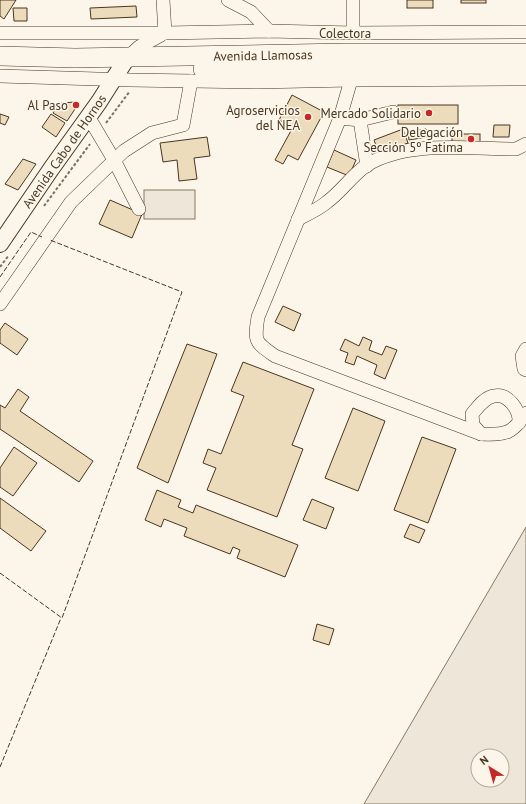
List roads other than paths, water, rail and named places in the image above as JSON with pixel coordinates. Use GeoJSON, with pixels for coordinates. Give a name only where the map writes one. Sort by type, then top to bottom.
{"type":"FeatureCollection","features":[{"type":"Feature","properties":{"kind":"highway","name":"Avenida Llamosas"},"geometry":{"type":"LineString","coordinates":[[334,67],[526,53]]}},
{"type":"Feature","properties":{"kind":"highway","name":"Avenida Llamosas"},"geometry":{"type":"LineString","coordinates":[[0,56],[45,58],[120,69]]}},
{"type":"Feature","properties":{"kind":"highway","name":"Avenida Llamosas"},"geometry":{"type":"LineString","coordinates":[[0,68],[526,68]]}},
{"type":"Feature","properties":{"kind":"main road","name":"Avenida Cabo de Hornos"},"geometry":{"type":"LineString","coordinates":[[6,246],[88,116],[120,69]]}},
{"type":"Feature","properties":{"kind":"street"},"geometry":{"type":"LineString","coordinates":[[163,0],[165,33]]}},
{"type":"Feature","properties":{"kind":"street"},"geometry":{"type":"LineString","coordinates":[[228,0],[250,12],[269,31]]}},
{"type":"Feature","properties":{"kind":"street"},"geometry":{"type":"LineString","coordinates":[[352,0],[353,33]]}},
{"type":"Feature","properties":{"kind":"street","name":"Colectora"},"geometry":{"type":"LineString","coordinates":[[0,33],[165,33],[269,31],[334,33],[526,32]]}},
{"type":"Feature","properties":{"kind":"street","name":"Colectora"},"geometry":{"type":"LineString","coordinates":[[120,69],[139,47],[165,33]]}},
{"type":"Feature","properties":{"kind":"street"},"geometry":{"type":"LineString","coordinates":[[334,33],[334,67]]}},
{"type":"Feature","properties":{"kind":"street"},"geometry":{"type":"LineString","coordinates":[[0,76],[120,69],[139,80],[258,82],[334,67],[351,80],[526,79]]}},
{"type":"Feature","properties":{"kind":"street"},"geometry":{"type":"LineString","coordinates":[[351,80],[340,118],[258,317],[256,333],[259,345],[275,356],[481,434],[495,435],[513,430],[523,418],[519,418],[516,407],[505,398],[494,396],[482,403],[472,414],[473,425],[481,434]]}},
{"type":"Feature","properties":{"kind":"street"},"geometry":{"type":"LineString","coordinates":[[0,304],[71,202],[124,151],[152,133],[183,125],[191,81]]}},
{"type":"Feature","properties":{"kind":"street"},"geometry":{"type":"LineString","coordinates":[[340,118],[360,120],[393,112]]}},
{"type":"Feature","properties":{"kind":"street"},"geometry":{"type":"LineString","coordinates":[[88,116],[114,160],[139,209]]}},
{"type":"Feature","properties":{"kind":"street"},"geometry":{"type":"LineString","coordinates":[[360,120],[367,166]]}},
{"type":"Feature","properties":{"kind":"street"},"geometry":{"type":"LineString","coordinates":[[298,219],[327,203],[367,166],[386,157],[411,149],[516,149],[526,144]]}},
{"type":"Feature","properties":{"kind":"street"},"geometry":{"type":"LineString","coordinates":[[526,349],[522,356],[524,368],[526,370]]}},
{"type":"Feature","properties":{"kind":"place","name":"Al Paso"},"geometry":{"type":"Point","coordinates":[76,105]}},
{"type":"Feature","properties":{"kind":"place","name":"Mercado Solidario"},"geometry":{"type":"Point","coordinates":[429,113]}},
{"type":"Feature","properties":{"kind":"place","name":"Agroservicios del NEA"},"geometry":{"type":"Point","coordinates":[308,117]}},
{"type":"Feature","properties":{"kind":"place","name":"Delegación Sección 5º Fatima"},"geometry":{"type":"Point","coordinates":[471,139]}}]}
